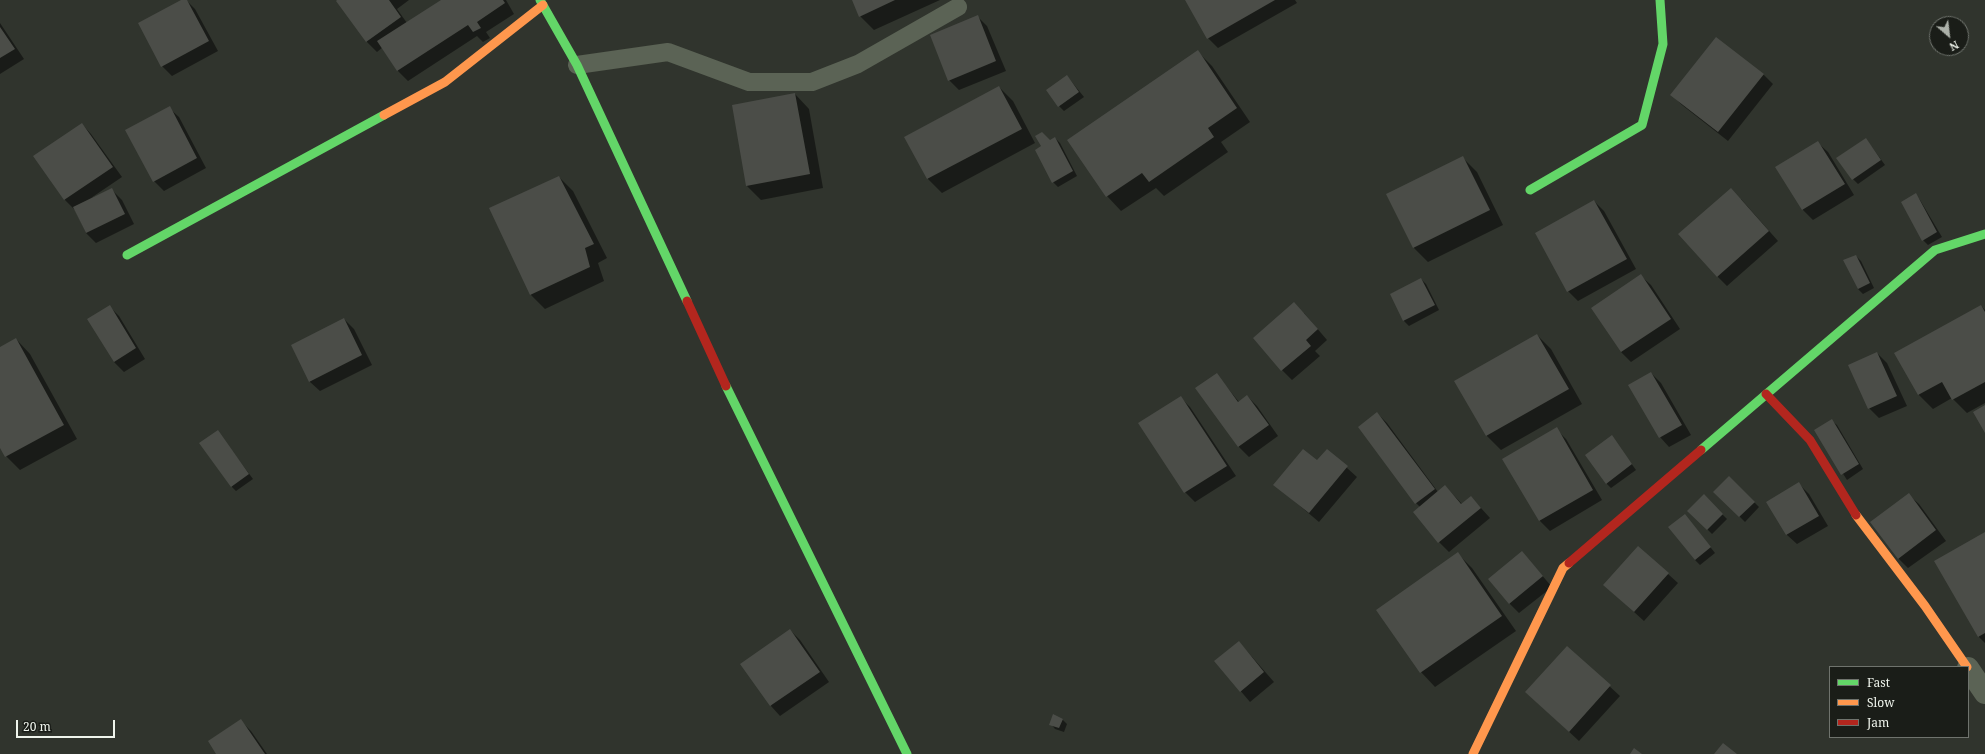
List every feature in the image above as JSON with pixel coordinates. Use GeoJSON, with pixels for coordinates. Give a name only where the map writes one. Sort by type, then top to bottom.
{"type":"FeatureCollection","features":[{"type":"Feature","properties":{"kind":"street"},"geometry":{"type":"LineString","coordinates":[[1530,190],[1642,125],[1663,44],[1660,0]]}},
{"type":"Feature","properties":{"kind":"street"},"geometry":{"type":"LineString","coordinates":[[126,255],[445,82],[542,2],[577,65],[734,402],[907,754]]}},
{"type":"Feature","properties":{"kind":"street"},"geometry":{"type":"LineString","coordinates":[[1473,754],[1563,568],[1935,250],[1985,234]]}},
{"type":"Feature","properties":{"kind":"street"},"geometry":{"type":"LineString","coordinates":[[1766,394],[1810,440],[1859,520],[1925,606],[1967,666]]}},
{"type":"Feature","properties":{"kind":"street"},"geometry":{"type":"LineString","coordinates":[[1969,669],[1985,693]]}},
{"type":"Feature","properties":{"kind":"lane"},"geometry":{"type":"LineString","coordinates":[[577,65],[668,52],[749,82],[812,82],[858,64],[958,7]]}},
{"type":"Feature","properties":{"kind":"building"},"geometry":{"type":"Polygon","coordinates":[[[181,0],[187,0],[209,41],[161,67],[138,23],[181,0]]]}},
{"type":"Feature","properties":{"kind":"building"},"geometry":{"type":"Polygon","coordinates":[[[389,0],[401,17],[366,42],[336,1],[389,0]]]}},
{"type":"Feature","properties":{"kind":"building"},"geometry":{"type":"Polygon","coordinates":[[[441,0],[503,0],[505,3],[477,22],[481,28],[473,32],[468,25],[397,71],[377,41],[441,0]]]}},
{"type":"Feature","properties":{"kind":"building"},"geometry":{"type":"Polygon","coordinates":[[[852,0],[895,0],[859,17],[852,0]]]}},
{"type":"Feature","properties":{"kind":"building"},"geometry":{"type":"Polygon","coordinates":[[[1185,0],[1275,0],[1207,39],[1185,0]]]}},
{"type":"Feature","properties":{"kind":"building"},"geometry":{"type":"Polygon","coordinates":[[[978,15],[996,61],[948,81],[930,35],[978,15]]]}},
{"type":"Feature","properties":{"kind":"building"},"geometry":{"type":"Polygon","coordinates":[[[0,27],[15,49],[0,58],[0,27]]]}},
{"type":"Feature","properties":{"kind":"building"},"geometry":{"type":"Polygon","coordinates":[[[1716,37],[1764,74],[1718,132],[1670,95],[1716,37]]]}},
{"type":"Feature","properties":{"kind":"building"},"geometry":{"type":"Polygon","coordinates":[[[1198,50],[1237,108],[1208,128],[1214,137],[1149,182],[1142,173],[1106,197],[1067,140],[1198,50]]]}},
{"type":"Feature","properties":{"kind":"building"},"geometry":{"type":"Polygon","coordinates":[[[1067,75],[1079,92],[1058,107],[1046,90],[1067,75]]]}},
{"type":"Feature","properties":{"kind":"building"},"geometry":{"type":"Polygon","coordinates":[[[999,86],[1022,129],[927,179],[904,137],[999,86]]]}},
{"type":"Feature","properties":{"kind":"building"},"geometry":{"type":"Polygon","coordinates":[[[795,93],[810,174],[746,186],[732,105],[795,93]]]}},
{"type":"Feature","properties":{"kind":"building"},"geometry":{"type":"Polygon","coordinates":[[[170,106],[197,158],[153,182],[125,130],[170,106]]]}},
{"type":"Feature","properties":{"kind":"building"},"geometry":{"type":"Polygon","coordinates":[[[82,123],[113,167],[64,200],[33,156],[82,123]]]}},
{"type":"Feature","properties":{"kind":"building"},"geometry":{"type":"Polygon","coordinates":[[[1042,132],[1050,140],[1055,137],[1073,171],[1052,183],[1035,150],[1041,146],[1035,136],[1042,132]]]}},
{"type":"Feature","properties":{"kind":"building"},"geometry":{"type":"Polygon","coordinates":[[[1866,138],[1881,160],[1852,180],[1836,158],[1866,138]]]}},
{"type":"Feature","properties":{"kind":"building"},"geometry":{"type":"Polygon","coordinates":[[[1818,141],[1845,184],[1802,210],[1775,167],[1818,141]]]}},
{"type":"Feature","properties":{"kind":"building"},"geometry":{"type":"Polygon","coordinates":[[[1463,156],[1490,210],[1413,248],[1386,194],[1463,156]]]}},
{"type":"Feature","properties":{"kind":"building"},"geometry":{"type":"Polygon","coordinates":[[[559,176],[594,244],[585,248],[590,267],[530,295],[489,208],[559,176]]]}},
{"type":"Feature","properties":{"kind":"building"},"geometry":{"type":"Polygon","coordinates":[[[112,188],[125,214],[86,233],[73,207],[112,188]]]}},
{"type":"Feature","properties":{"kind":"building"},"geometry":{"type":"Polygon","coordinates":[[[1731,188],[1769,231],[1717,277],[1678,234],[1731,188]]]}},
{"type":"Feature","properties":{"kind":"building"},"geometry":{"type":"Polygon","coordinates":[[[1916,193],[1937,232],[1922,241],[1901,202],[1916,193]]]}},
{"type":"Feature","properties":{"kind":"building"},"geometry":{"type":"Polygon","coordinates":[[[1594,200],[1627,259],[1567,292],[1535,233],[1594,200]]]}},
{"type":"Feature","properties":{"kind":"building"},"geometry":{"type":"Polygon","coordinates":[[[1856,255],[1870,283],[1858,289],[1843,260],[1856,255]]]}},
{"type":"Feature","properties":{"kind":"building"},"geometry":{"type":"Polygon","coordinates":[[[1641,274],[1671,319],[1621,352],[1591,308],[1641,274]]]}},
{"type":"Feature","properties":{"kind":"building"},"geometry":{"type":"Polygon","coordinates":[[[1421,278],[1435,305],[1403,321],[1390,294],[1421,278]]]}},
{"type":"Feature","properties":{"kind":"building"},"geometry":{"type":"Polygon","coordinates":[[[1294,302],[1318,329],[1306,340],[1311,346],[1281,371],[1253,338],[1294,302]]]}},
{"type":"Feature","properties":{"kind":"building"},"geometry":{"type":"Polygon","coordinates":[[[110,305],[136,348],[114,362],[87,319],[110,305]]]}},
{"type":"Feature","properties":{"kind":"building"},"geometry":{"type":"Polygon","coordinates":[[[1981,305],[1985,312],[1985,382],[1952,400],[1942,382],[1918,395],[1894,353],[1981,305]]]}},
{"type":"Feature","properties":{"kind":"building"},"geometry":{"type":"Polygon","coordinates":[[[344,318],[362,355],[309,382],[291,345],[344,318]]]}},
{"type":"Feature","properties":{"kind":"building"},"geometry":{"type":"Polygon","coordinates":[[[1537,334],[1569,389],[1486,436],[1454,381],[1537,334]]]}},
{"type":"Feature","properties":{"kind":"building"},"geometry":{"type":"Polygon","coordinates":[[[16,338],[64,425],[5,457],[0,448],[0,347],[16,338]]]}},
{"type":"Feature","properties":{"kind":"building"},"geometry":{"type":"Polygon","coordinates":[[[1877,352],[1897,396],[1868,409],[1848,365],[1877,352]]]}},
{"type":"Feature","properties":{"kind":"building"},"geometry":{"type":"Polygon","coordinates":[[[1651,372],[1682,425],[1659,438],[1628,385],[1651,372]]]}},
{"type":"Feature","properties":{"kind":"building"},"geometry":{"type":"Polygon","coordinates":[[[1217,373],[1238,402],[1247,395],[1269,425],[1238,447],[1195,388],[1217,373]]]}},
{"type":"Feature","properties":{"kind":"building"},"geometry":{"type":"Polygon","coordinates":[[[1181,396],[1227,466],[1184,493],[1138,423],[1181,396]]]}},
{"type":"Feature","properties":{"kind":"building"},"geometry":{"type":"Polygon","coordinates":[[[1985,405],[1985,433],[1973,412],[1985,405]]]}},
{"type":"Feature","properties":{"kind":"building"},"geometry":{"type":"Polygon","coordinates":[[[1377,412],[1435,489],[1415,504],[1358,427],[1377,412]]]}},
{"type":"Feature","properties":{"kind":"building"},"geometry":{"type":"Polygon","coordinates":[[[1832,419],[1859,464],[1841,475],[1814,430],[1832,419]]]}},
{"type":"Feature","properties":{"kind":"building"},"geometry":{"type":"Polygon","coordinates":[[[1557,427],[1593,490],[1539,521],[1502,459],[1557,427]]]}},
{"type":"Feature","properties":{"kind":"building"},"geometry":{"type":"Polygon","coordinates":[[[218,430],[249,474],[231,487],[199,443],[218,430]]]}},
{"type":"Feature","properties":{"kind":"building"},"geometry":{"type":"Polygon","coordinates":[[[1612,435],[1632,464],[1606,484],[1585,455],[1612,435]]]}},
{"type":"Feature","properties":{"kind":"building"},"geometry":{"type":"Polygon","coordinates":[[[1303,449],[1317,460],[1327,449],[1348,466],[1309,513],[1273,485],[1303,449]]]}},
{"type":"Feature","properties":{"kind":"building"},"geometry":{"type":"Polygon","coordinates":[[[1729,476],[1755,502],[1739,517],[1713,492],[1729,476]]]}},
{"type":"Feature","properties":{"kind":"building"},"geometry":{"type":"Polygon","coordinates":[[[1799,482],[1819,516],[1786,535],[1766,502],[1799,482]]]}},
{"type":"Feature","properties":{"kind":"building"},"geometry":{"type":"Polygon","coordinates":[[[1445,485],[1461,504],[1471,496],[1481,508],[1438,543],[1413,512],[1445,485]]]}},
{"type":"Feature","properties":{"kind":"building"},"geometry":{"type":"Polygon","coordinates":[[[1909,493],[1936,530],[1898,559],[1870,522],[1909,493]]]}},
{"type":"Feature","properties":{"kind":"building"},"geometry":{"type":"Polygon","coordinates":[[[1704,494],[1723,514],[1707,530],[1687,511],[1704,494]]]}},
{"type":"Feature","properties":{"kind":"building"},"geometry":{"type":"Polygon","coordinates":[[[1685,514],[1711,547],[1695,560],[1668,527],[1685,514]]]}},
{"type":"Feature","properties":{"kind":"building"},"geometry":{"type":"Polygon","coordinates":[[[1985,532],[1985,633],[1978,637],[1934,561],[1985,532]]]}},
{"type":"Feature","properties":{"kind":"building"},"geometry":{"type":"Polygon","coordinates":[[[1638,546],[1669,573],[1634,612],[1603,585],[1638,546]]]}},
{"type":"Feature","properties":{"kind":"building"},"geometry":{"type":"Polygon","coordinates":[[[1522,551],[1543,576],[1509,604],[1488,579],[1522,551]]]}},
{"type":"Feature","properties":{"kind":"building"},"geometry":{"type":"Polygon","coordinates":[[[1458,552],[1502,616],[1420,673],[1376,610],[1458,552]]]}},
{"type":"Feature","properties":{"kind":"building"},"geometry":{"type":"Polygon","coordinates":[[[790,629],[820,672],[770,706],[740,664],[790,629]]]}},
{"type":"Feature","properties":{"kind":"building"},"geometry":{"type":"Polygon","coordinates":[[[1239,641],[1264,672],[1240,692],[1214,661],[1239,641]]]}},
{"type":"Feature","properties":{"kind":"building"},"geometry":{"type":"Polygon","coordinates":[[[1567,646],[1611,685],[1569,732],[1525,692],[1567,646]]]}},
{"type":"Feature","properties":{"kind":"building"},"geometry":{"type":"Polygon","coordinates":[[[1053,714],[1063,719],[1059,728],[1049,725],[1053,714]]]}},
{"type":"Feature","properties":{"kind":"building"},"geometry":{"type":"Polygon","coordinates":[[[241,719],[265,754],[216,754],[208,741],[241,719]]]}},
{"type":"Feature","properties":{"kind":"building"},"geometry":{"type":"Polygon","coordinates":[[[1723,743],[1737,754],[1714,754],[1723,743]]]}},
{"type":"Feature","properties":{"kind":"building"},"geometry":{"type":"Polygon","coordinates":[[[1634,748],[1642,754],[1630,754],[1634,748]]]}},
{"type":"Feature","properties":{"kind":"traffic: fast"},"geometry":{"type":"LineString","coordinates":[[540,0],[577,65],[687,301]]}},
{"type":"Feature","properties":{"kind":"traffic: fast"},"geometry":{"type":"LineString","coordinates":[[1530,190],[1642,125],[1663,44],[1660,0]]}},
{"type":"Feature","properties":{"kind":"traffic: fast"},"geometry":{"type":"LineString","coordinates":[[127,255],[384,115]]}},
{"type":"Feature","properties":{"kind":"traffic: fast"},"geometry":{"type":"LineString","coordinates":[[1701,450],[1935,250],[1985,234]]}},
{"type":"Feature","properties":{"kind":"traffic: fast"},"geometry":{"type":"LineString","coordinates":[[726,386],[907,754]]}},
{"type":"Feature","properties":{"kind":"traffic: slow"},"geometry":{"type":"LineString","coordinates":[[384,115],[445,82],[543,5]]}},
{"type":"Feature","properties":{"kind":"traffic: slow"},"geometry":{"type":"LineString","coordinates":[[1856,515],[1925,606],[1966,666]]}},
{"type":"Feature","properties":{"kind":"traffic: slow"},"geometry":{"type":"LineString","coordinates":[[1473,754],[1563,568],[1569,563]]}},
{"type":"Feature","properties":{"kind":"traffic: jam"},"geometry":{"type":"LineString","coordinates":[[687,301],[726,386]]}},
{"type":"Feature","properties":{"kind":"traffic: jam"},"geometry":{"type":"LineString","coordinates":[[1766,394],[1810,440],[1856,515]]}},
{"type":"Feature","properties":{"kind":"traffic: jam"},"geometry":{"type":"LineString","coordinates":[[1569,563],[1701,450]]}}]}
